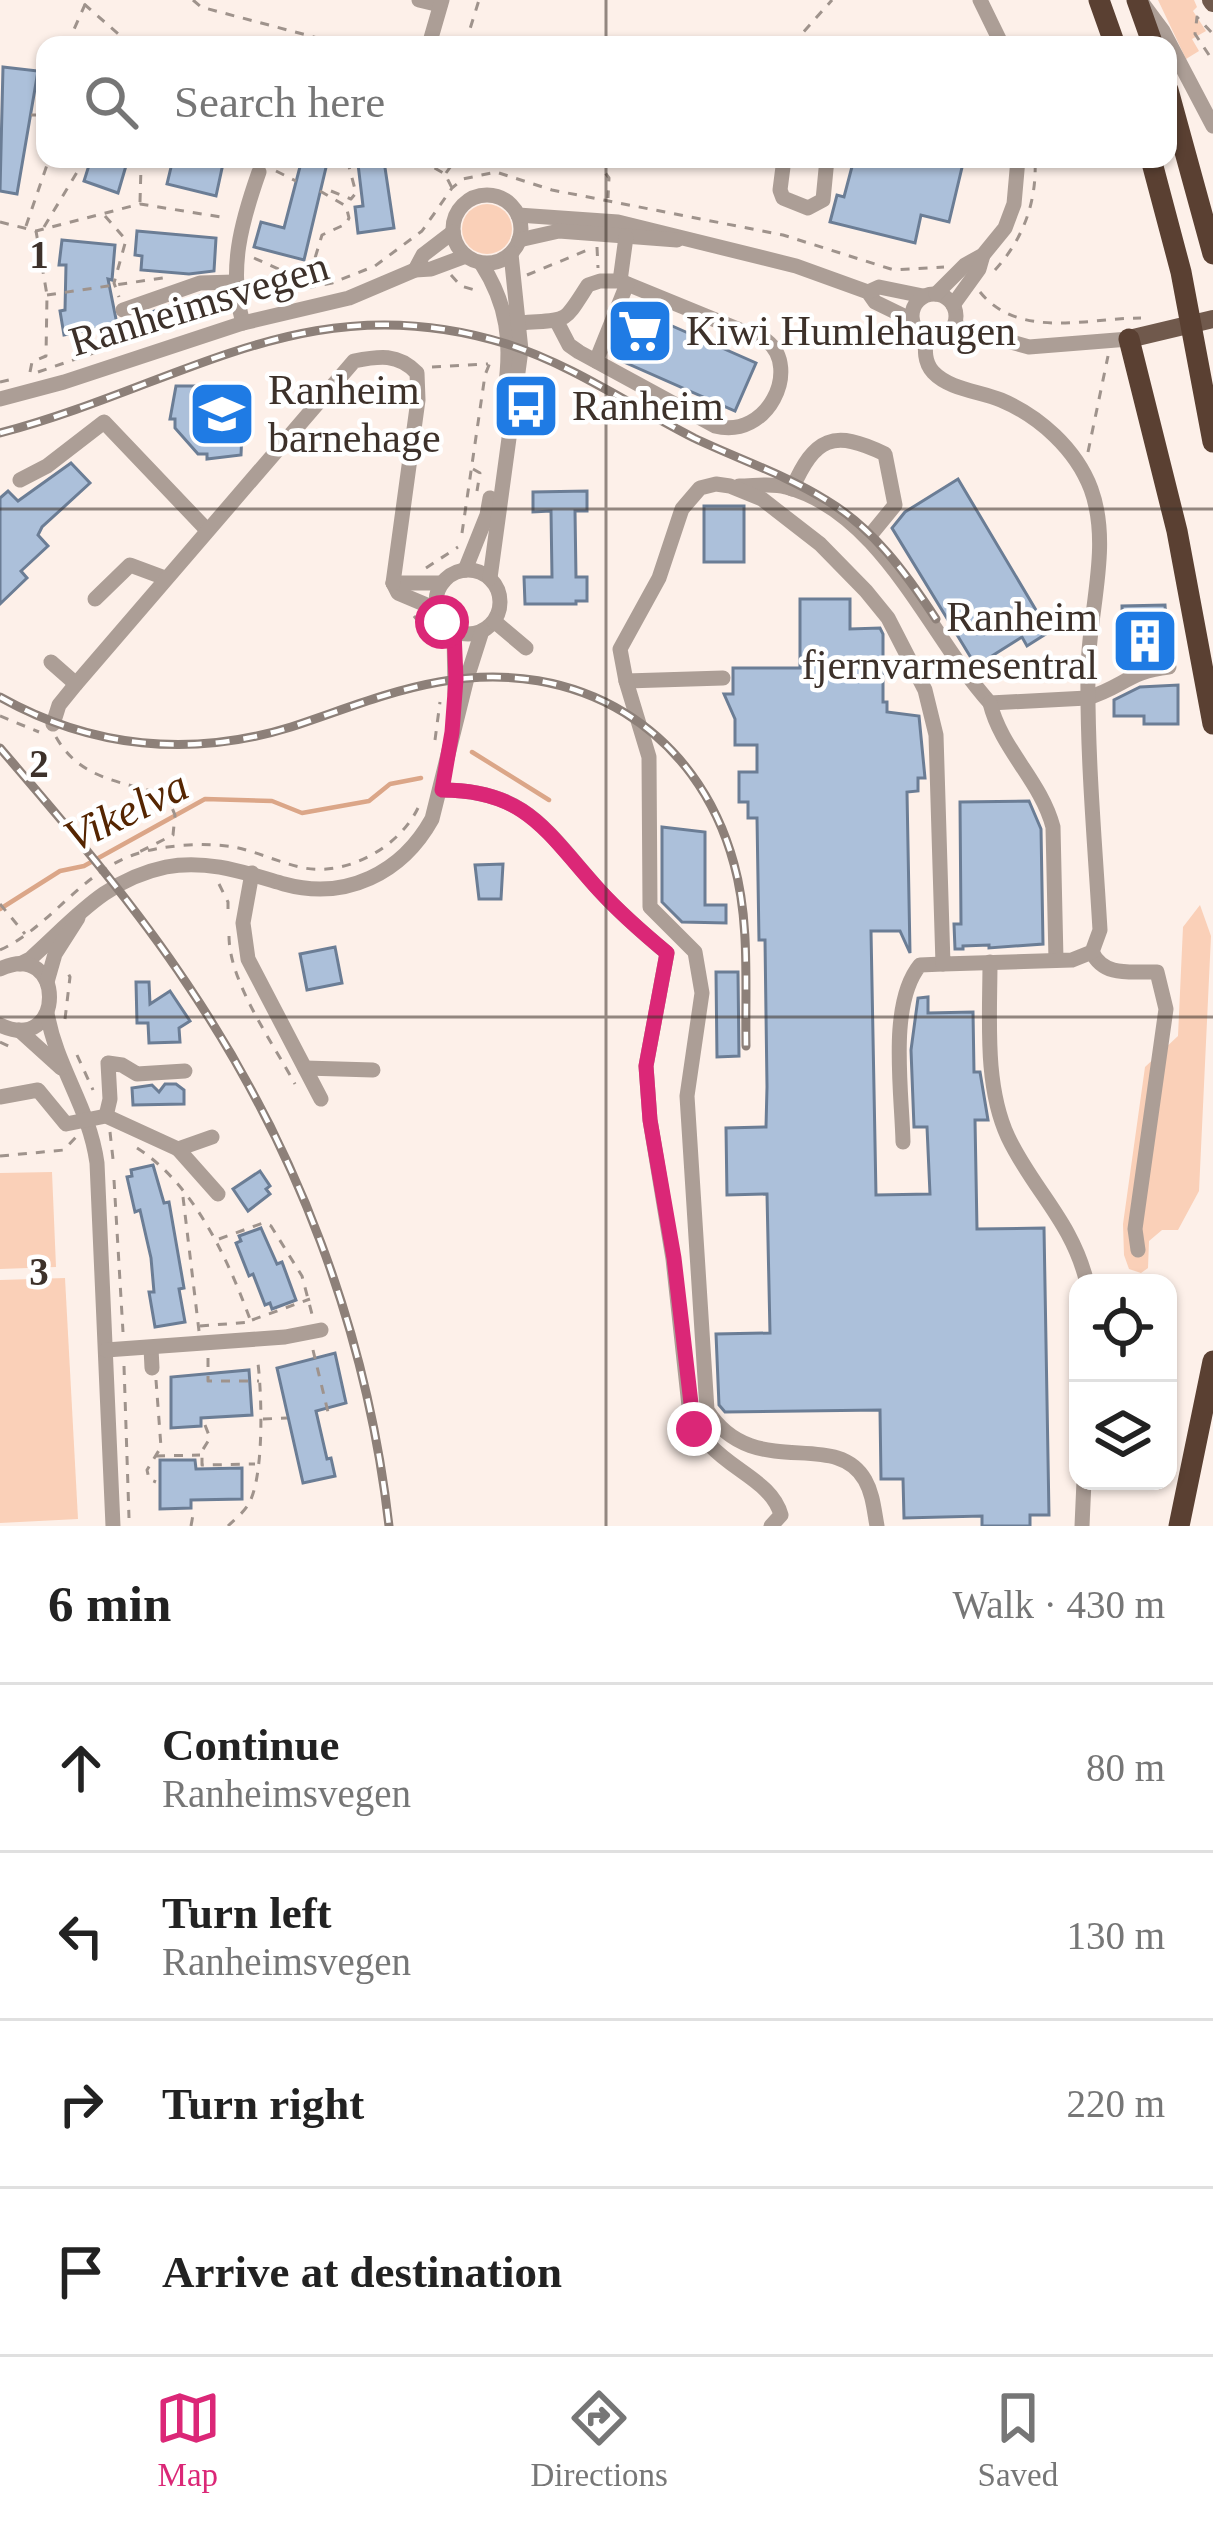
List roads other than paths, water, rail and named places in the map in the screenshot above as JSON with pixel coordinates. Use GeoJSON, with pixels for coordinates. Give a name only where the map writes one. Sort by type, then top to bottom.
{"type":"FeatureCollection","features":[{"type":"Feature","properties":{"kind":"highway"},"geometry":{"type":"LineString","coordinates":[[1100,0],[1112,36]]}},
{"type":"Feature","properties":{"kind":"highway"},"geometry":{"type":"LineString","coordinates":[[1139,0],[1150,36]]}},
{"type":"Feature","properties":{"kind":"highway"},"geometry":{"type":"LineString","coordinates":[[1177,123],[1213,254]]}},
{"type":"Feature","properties":{"kind":"highway"},"geometry":{"type":"LineString","coordinates":[[1153,168],[1196,342],[1213,442]]}},
{"type":"Feature","properties":{"kind":"highway"},"geometry":{"type":"LineString","coordinates":[[1129,339],[1177,530],[1213,724]]}},
{"type":"Feature","properties":{"kind":"highway"},"geometry":{"type":"LineString","coordinates":[[1179,1526],[1213,1361]]}},
{"type":"Feature","properties":{"kind":"main road"},"geometry":{"type":"LineString","coordinates":[[1129,339],[1153,326],[1213,320]]}},
{"type":"Feature","properties":{"kind":"street"},"geometry":{"type":"LineString","coordinates":[[419,0],[441,3],[432,36]]}},
{"type":"Feature","properties":{"kind":"street"},"geometry":{"type":"LineString","coordinates":[[980,0],[998,36]]}},
{"type":"Feature","properties":{"kind":"street"},"geometry":{"type":"LineString","coordinates":[[1139,0],[1166,36]]}},
{"type":"Feature","properties":{"kind":"street"},"geometry":{"type":"LineString","coordinates":[[1177,57],[1213,126]]}},
{"type":"Feature","properties":{"kind":"street"},"geometry":{"type":"LineString","coordinates":[[783,168],[783,198],[808,208],[824,200],[826,168]]}},
{"type":"Feature","properties":{"kind":"street"},"geometry":{"type":"LineString","coordinates":[[912,320],[913,307],[980,269],[983,255],[1011,216],[1017,168]]}},
{"type":"Feature","properties":{"kind":"street"},"geometry":{"type":"LineString","coordinates":[[243,323],[234,282],[242,222],[259,172]]}},
{"type":"Feature","properties":{"kind":"street"},"geometry":{"type":"LineString","coordinates":[[393,583],[442,583],[465,570],[487,515],[509,345],[503,305],[453,232],[462,206],[478,196],[497,196],[518,215],[618,222],[796,266],[868,292],[875,302],[912,320],[926,337],[926,357],[935,374],[1026,413],[1056,436],[1084,472],[1099,518],[1088,698],[1101,827],[1100,930],[1092,952],[1084,958],[920,964],[907,981],[901,1014],[903,1142]]}},
{"type":"Feature","properties":{"kind":"street"},"geometry":{"type":"LineString","coordinates":[[452,732],[500,599],[490,578],[521,350],[515,247],[518,215]]}},
{"type":"Feature","properties":{"kind":"street"},"geometry":{"type":"LineString","coordinates":[[473,260],[497,262],[515,247],[559,231],[666,243],[680,240]]}},
{"type":"Feature","properties":{"kind":"street","name":"Ranheimsvegen"},"geometry":{"type":"LineString","coordinates":[[415,270],[423,255],[453,232]]}},
{"type":"Feature","properties":{"kind":"street"},"geometry":{"type":"LineString","coordinates":[[596,361],[623,283],[626,237]]}},
{"type":"Feature","properties":{"kind":"street","name":"Ranheimsvegen"},"geometry":{"type":"LineString","coordinates":[[0,399],[243,323],[349,298],[415,270],[473,260]]}},
{"type":"Feature","properties":{"kind":"street"},"geometry":{"type":"LineString","coordinates":[[926,337],[944,336],[954,326],[953,305],[964,276]]}},
{"type":"Feature","properties":{"kind":"street"},"geometry":{"type":"LineString","coordinates":[[521,323],[556,320],[572,313],[587,285],[600,280],[623,283],[767,341],[776,349],[779,376],[771,404],[754,424],[726,429],[569,345],[556,320]]}},
{"type":"Feature","properties":{"kind":"street"},"geometry":{"type":"LineString","coordinates":[[123,310],[200,283],[234,282]]}},
{"type":"Feature","properties":{"kind":"street"},"geometry":{"type":"LineString","coordinates":[[868,292],[879,287],[930,295],[953,305]]}},
{"type":"Feature","properties":{"kind":"street"},"geometry":{"type":"LineString","coordinates":[[954,326],[1029,347],[1129,339]]}},
{"type":"Feature","properties":{"kind":"street"},"geometry":{"type":"LineString","coordinates":[[55,732],[59,704],[354,361],[380,356],[404,360],[417,373],[418,400],[393,583],[398,593],[436,609]]}},
{"type":"Feature","properties":{"kind":"street"},"geometry":{"type":"LineString","coordinates":[[20,480],[47,466],[104,422],[206,529]]}},
{"type":"Feature","properties":{"kind":"street"},"geometry":{"type":"LineString","coordinates":[[792,489],[807,455],[831,440],[852,438],[885,454],[895,505],[868,538]]}},
{"type":"Feature","properties":{"kind":"street"},"geometry":{"type":"LineString","coordinates":[[877,1526],[871,1494],[856,1467],[829,1455],[748,1448],[717,1426],[707,1410],[687,1096],[702,993],[695,952],[650,907],[650,757],[620,649],[659,578],[682,509],[700,488],[716,484],[792,489],[829,508],[868,538],[920,603],[968,678],[990,703],[998,728],[1047,806],[1053,826],[1056,960]]}},
{"type":"Feature","properties":{"kind":"street"},"geometry":{"type":"LineString","coordinates":[[730,486],[777,510],[820,544],[866,591],[888,618],[925,690],[936,735],[943,964]]}},
{"type":"Feature","properties":{"kind":"street"},"geometry":{"type":"LineString","coordinates":[[95,599],[130,565],[166,578]]}},
{"type":"Feature","properties":{"kind":"street"},"geometry":{"type":"LineString","coordinates":[[465,570],[490,578]]}},
{"type":"Feature","properties":{"kind":"street"},"geometry":{"type":"LineString","coordinates":[[442,583],[436,609],[442,622],[468,634],[488,626]]}},
{"type":"Feature","properties":{"kind":"street"},"geometry":{"type":"LineString","coordinates":[[488,626],[526,649]]}},
{"type":"Feature","properties":{"kind":"street"},"geometry":{"type":"LineString","coordinates":[[0,969],[30,959],[86,905],[126,881],[168,867],[225,867],[328,889],[361,884],[392,868],[421,838],[442,787],[452,732],[454,631]]}},
{"type":"Feature","properties":{"kind":"street"},"geometry":{"type":"LineString","coordinates":[[51,662],[76,684]]}},
{"type":"Feature","properties":{"kind":"street"},"geometry":{"type":"LineString","coordinates":[[990,703],[1088,698],[1136,673],[1169,667]]}},
{"type":"Feature","properties":{"kind":"street"},"geometry":{"type":"LineString","coordinates":[[626,681],[723,678]]}},
{"type":"Feature","properties":{"kind":"street"},"geometry":{"type":"LineString","coordinates":[[442,787],[493,794],[530,816],[567,850],[623,916],[667,953],[659,964],[646,1066],[650,1120],[674,1258],[689,1406],[694,1429],[717,1455],[776,1499],[776,1520]]}},
{"type":"Feature","properties":{"kind":"street"},"geometry":{"type":"LineString","coordinates":[[252,873],[243,922],[248,959],[321,1099]]}},
{"type":"Feature","properties":{"kind":"street"},"geometry":{"type":"LineString","coordinates":[[47,982],[55,954],[86,905]]}},
{"type":"Feature","properties":{"kind":"street"},"geometry":{"type":"LineString","coordinates":[[1092,952],[1102,968],[1110,971],[1157,972],[1166,1009],[1136,1229],[1138,1250]]}},
{"type":"Feature","properties":{"kind":"street"},"geometry":{"type":"LineString","coordinates":[[990,962],[991,1034],[1000,1111],[1009,1139],[1061,1216],[1085,1274]]}},
{"type":"Feature","properties":{"kind":"street"},"geometry":{"type":"LineString","coordinates":[[19,1030],[35,1025],[47,1013],[51,998],[37,970],[20,964]]}},
{"type":"Feature","properties":{"kind":"street"},"geometry":{"type":"LineString","coordinates":[[47,1013],[64,1070],[92,1123],[113,1526]]}},
{"type":"Feature","properties":{"kind":"street"},"geometry":{"type":"LineString","coordinates":[[0,1024],[19,1030],[64,1070]]}},
{"type":"Feature","properties":{"kind":"street"},"geometry":{"type":"LineString","coordinates":[[92,1123],[110,1099],[107,1063],[137,1074],[185,1071]]}},
{"type":"Feature","properties":{"kind":"street"},"geometry":{"type":"LineString","coordinates":[[305,1068],[373,1070]]}},
{"type":"Feature","properties":{"kind":"street"},"geometry":{"type":"LineString","coordinates":[[0,1097],[38,1090],[66,1124],[92,1123],[178,1149],[218,1194]]}},
{"type":"Feature","properties":{"kind":"street"},"geometry":{"type":"LineString","coordinates":[[178,1149],[212,1137]]}},
{"type":"Feature","properties":{"kind":"street"},"geometry":{"type":"LineString","coordinates":[[106,1349],[315,1332]]}},
{"type":"Feature","properties":{"kind":"street"},"geometry":{"type":"LineString","coordinates":[[152,1348],[152,1368]]}},
{"type":"Feature","properties":{"kind":"street"},"geometry":{"type":"LineString","coordinates":[[1082,1526],[1084,1490]]}},
{"type":"Feature","properties":{"kind":"waterway","name":"Vikelva"},"geometry":{"type":"LineString","coordinates":[[472,752],[549,800]]}},
{"type":"Feature","properties":{"kind":"waterway","name":"Vikelva"},"geometry":{"type":"LineString","coordinates":[[0,909],[60,871],[84,866],[205,799],[272,801],[302,813],[369,801],[390,784],[421,778]]}},
{"type":"Feature","properties":{"kind":"railway"},"geometry":{"type":"LineString","coordinates":[[0,433],[248,347],[308,332],[370,325],[436,328],[507,344],[555,363],[694,438],[810,491],[874,538],[936,619]]}},
{"type":"Feature","properties":{"kind":"railway"},"geometry":{"type":"LineString","coordinates":[[0,697],[70,728],[142,743],[179,745],[254,737],[439,682],[490,677],[538,681],[583,693],[624,713],[661,740],[692,775],[716,816],[734,864],[742,908],[746,1046]]}},
{"type":"Feature","properties":{"kind":"railway"},"geometry":{"type":"LineString","coordinates":[[0,748],[166,953],[262,1110],[321,1243],[344,1312],[379,1453],[389,1526]]}},
{"type":"Feature","properties":{"kind":"place","name":"Kiwi Humlehaugen"},"geometry":{"type":"Point","coordinates":[640,331]}},
{"type":"Feature","properties":{"kind":"place","name":"Ranheim"},"geometry":{"type":"Point","coordinates":[526,406]}},
{"type":"Feature","properties":{"kind":"place","name":"Ranheim barnehage"},"geometry":{"type":"Point","coordinates":[222,414]}},
{"type":"Feature","properties":{"kind":"place","name":"Ranheim fjernvarmesentral"},"geometry":{"type":"Point","coordinates":[1145,641]}}]}
